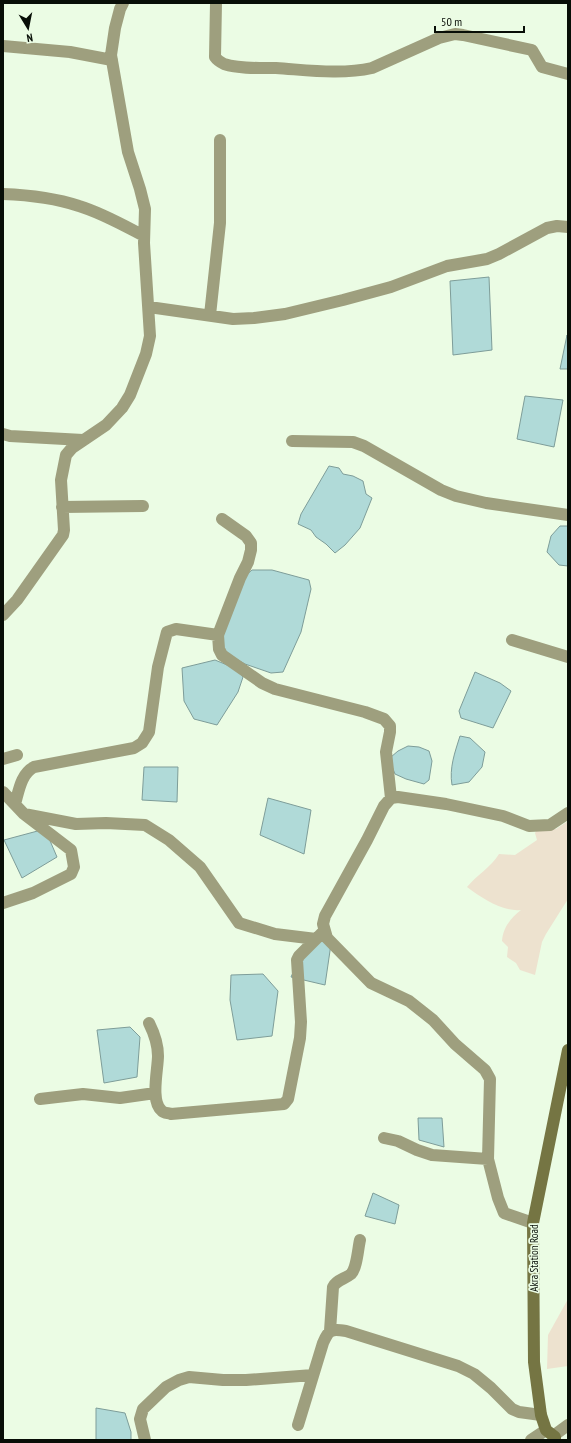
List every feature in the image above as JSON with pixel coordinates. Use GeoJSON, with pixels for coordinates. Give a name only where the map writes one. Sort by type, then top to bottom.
{"type":"FeatureCollection","features":[{"type":"Feature","properties":{"kind":"main road","name":"Akra Station Road"},"geometry":{"type":"LineString","coordinates":[[552,1436],[541,1416],[534,1362],[533,1223],[568,1050]]}},
{"type":"Feature","properties":{"kind":"street"},"geometry":{"type":"LineString","coordinates":[[3,615],[17,600],[60,540],[64,530],[61,480],[66,455],[72,448],[106,425],[122,408],[130,396],[146,354],[150,336],[144,236],[145,209],[128,152],[111,55],[114,28],[123,3]]}},
{"type":"Feature","properties":{"kind":"street"},"geometry":{"type":"LineString","coordinates":[[216,3],[215,56],[218,61],[225,64],[246,67],[342,72],[362,70],[372,68],[439,38],[455,34],[532,50],[542,66],[568,74]]}},
{"type":"Feature","properties":{"kind":"street"},"geometry":{"type":"LineString","coordinates":[[3,46],[23,49],[70,52],[112,60]]}},
{"type":"Feature","properties":{"kind":"street"},"geometry":{"type":"LineString","coordinates":[[210,315],[220,222],[220,140]]}},
{"type":"Feature","properties":{"kind":"street"},"geometry":{"type":"LineString","coordinates":[[3,194],[46,198],[80,206],[144,236]]}},
{"type":"Feature","properties":{"kind":"street"},"geometry":{"type":"LineString","coordinates":[[148,307],[233,319],[285,314],[391,287],[447,266],[486,259],[499,254],[547,228],[557,226],[568,227]]}},
{"type":"Feature","properties":{"kind":"street"},"geometry":{"type":"LineString","coordinates":[[3,434],[10,436],[83,440]]}},
{"type":"Feature","properties":{"kind":"street"},"geometry":{"type":"LineString","coordinates":[[292,441],[353,442],[364,446],[441,490],[456,496],[568,515]]}},
{"type":"Feature","properties":{"kind":"street"},"geometry":{"type":"LineString","coordinates":[[62,507],[142,506]]}},
{"type":"Feature","properties":{"kind":"street"},"geometry":{"type":"LineString","coordinates":[[222,519],[246,536],[250,543],[251,550],[248,562],[240,578],[218,635],[219,649],[222,655],[262,683],[275,689],[365,712],[384,719],[390,726],[386,752],[391,798]]}},
{"type":"Feature","properties":{"kind":"street"},"geometry":{"type":"LineString","coordinates":[[14,804],[23,777],[27,771],[34,766],[134,748],[142,743],[149,732],[158,667],[167,632],[170,630],[176,630],[218,635]]}},
{"type":"Feature","properties":{"kind":"street"},"geometry":{"type":"LineString","coordinates":[[512,640],[568,657]]}},
{"type":"Feature","properties":{"kind":"street"},"geometry":{"type":"LineString","coordinates":[[3,759],[17,755]]}},
{"type":"Feature","properties":{"kind":"street"},"geometry":{"type":"LineString","coordinates":[[3,792],[24,814],[71,850],[74,858],[74,867],[71,874],[33,894],[3,903]]}},
{"type":"Feature","properties":{"kind":"street"},"geometry":{"type":"LineString","coordinates":[[149,1023],[155,1036],[158,1055],[155,1092],[158,1107],[162,1112],[171,1114],[279,1105],[287,1103],[300,1038],[301,1022],[297,960],[299,956],[320,935],[325,916],[384,806],[391,798],[398,797],[446,804],[504,816],[529,826],[550,825],[568,813]]}},
{"type":"Feature","properties":{"kind":"street"},"geometry":{"type":"LineString","coordinates":[[24,814],[76,824],[106,823],[145,825],[169,840],[200,867],[240,923],[275,934],[320,935],[327,938],[371,983],[409,1001],[433,1020],[455,1044],[485,1070],[490,1079],[488,1159],[498,1198],[504,1213],[533,1223]]}},
{"type":"Feature","properties":{"kind":"street"},"geometry":{"type":"LineString","coordinates":[[40,1099],[83,1094],[120,1098],[155,1092]]}},
{"type":"Feature","properties":{"kind":"street"},"geometry":{"type":"LineString","coordinates":[[384,1138],[398,1141],[416,1150],[432,1155],[488,1159]]}},
{"type":"Feature","properties":{"kind":"street"},"geometry":{"type":"LineString","coordinates":[[298,1425],[323,1343],[330,1331],[333,1287],[335,1284],[352,1273],[360,1240]]}},
{"type":"Feature","properties":{"kind":"street"},"geometry":{"type":"LineString","coordinates":[[330,1331],[346,1331],[458,1366],[474,1374],[491,1388],[512,1409],[519,1412],[541,1416]]}},
{"type":"Feature","properties":{"kind":"street"},"geometry":{"type":"LineString","coordinates":[[145,1440],[140,1419],[143,1409],[166,1387],[179,1380],[190,1377],[223,1380],[246,1380],[313,1375]]}},
{"type":"Feature","properties":{"kind":"street"},"geometry":{"type":"LineString","coordinates":[[531,1440],[552,1436],[568,1425]]}},
{"type":"Feature","properties":{"kind":"shaded area"},"geometry":{"type":"Polygon","coordinates":[[[568,821],[568,899],[542,942],[535,975],[520,970],[516,963],[507,957],[508,947],[502,941],[504,931],[508,923],[521,910],[500,907],[486,900],[467,887],[492,863],[499,854],[515,855],[537,840],[535,833],[538,828],[556,829],[568,821]]]}},
{"type":"Feature","properties":{"kind":"shaded area"},"geometry":{"type":"Polygon","coordinates":[[[568,1299],[568,1366],[547,1369],[548,1335],[568,1299]]]}},
{"type":"Feature","properties":{"kind":"water"},"geometry":{"type":"Polygon","coordinates":[[[489,277],[492,350],[453,355],[450,281],[489,277]]]}},
{"type":"Feature","properties":{"kind":"water"},"geometry":{"type":"Polygon","coordinates":[[[567,335],[568,369],[560,369],[567,335]]]}},
{"type":"Feature","properties":{"kind":"water"},"geometry":{"type":"Polygon","coordinates":[[[525,396],[563,400],[554,447],[517,439],[525,396]]]}},
{"type":"Feature","properties":{"kind":"water"},"geometry":{"type":"Polygon","coordinates":[[[329,466],[339,468],[343,474],[353,476],[363,481],[366,494],[372,498],[360,528],[345,545],[335,553],[316,537],[311,530],[298,524],[301,514],[329,466]]]}},
{"type":"Feature","properties":{"kind":"water"},"geometry":{"type":"Polygon","coordinates":[[[560,526],[568,526],[568,566],[559,565],[547,552],[551,536],[560,526]]]}},
{"type":"Feature","properties":{"kind":"water"},"geometry":{"type":"Polygon","coordinates":[[[252,570],[272,570],[309,580],[311,589],[301,632],[283,672],[271,673],[245,664],[222,651],[221,632],[243,578],[252,570]]]}},
{"type":"Feature","properties":{"kind":"water"},"geometry":{"type":"Polygon","coordinates":[[[215,660],[237,669],[243,677],[238,692],[217,725],[194,719],[184,701],[182,668],[215,660]]]}},
{"type":"Feature","properties":{"kind":"water"},"geometry":{"type":"Polygon","coordinates":[[[475,672],[500,683],[511,691],[493,728],[461,718],[459,711],[475,672]]]}},
{"type":"Feature","properties":{"kind":"water"},"geometry":{"type":"Polygon","coordinates":[[[460,736],[470,738],[485,752],[482,767],[469,782],[452,785],[451,772],[454,754],[460,736]]]}},
{"type":"Feature","properties":{"kind":"water"},"geometry":{"type":"Polygon","coordinates":[[[408,746],[419,747],[429,751],[432,761],[429,780],[424,784],[395,774],[391,764],[391,757],[398,751],[408,746]]]}},
{"type":"Feature","properties":{"kind":"water"},"geometry":{"type":"Polygon","coordinates":[[[144,767],[178,767],[177,802],[142,800],[144,767]]]}},
{"type":"Feature","properties":{"kind":"water"},"geometry":{"type":"Polygon","coordinates":[[[268,798],[311,810],[304,854],[260,835],[268,798]]]}},
{"type":"Feature","properties":{"kind":"water"},"geometry":{"type":"Polygon","coordinates":[[[45,829],[57,857],[22,878],[4,840],[45,829]]]}},
{"type":"Feature","properties":{"kind":"water"},"geometry":{"type":"Polygon","coordinates":[[[309,937],[331,944],[325,985],[291,977],[309,937]]]}},
{"type":"Feature","properties":{"kind":"water"},"geometry":{"type":"Polygon","coordinates":[[[263,974],[278,991],[272,1036],[237,1040],[230,1000],[231,975],[263,974]]]}},
{"type":"Feature","properties":{"kind":"water"},"geometry":{"type":"Polygon","coordinates":[[[130,1027],[140,1037],[137,1077],[104,1083],[97,1030],[130,1027]]]}},
{"type":"Feature","properties":{"kind":"water"},"geometry":{"type":"Polygon","coordinates":[[[418,1118],[442,1118],[444,1147],[419,1140],[418,1118]]]}},
{"type":"Feature","properties":{"kind":"water"},"geometry":{"type":"Polygon","coordinates":[[[373,1193],[399,1205],[395,1224],[365,1216],[373,1193]]]}},
{"type":"Feature","properties":{"kind":"water"},"geometry":{"type":"Polygon","coordinates":[[[96,1408],[125,1413],[131,1432],[131,1440],[96,1440],[96,1408]]]}}]}
